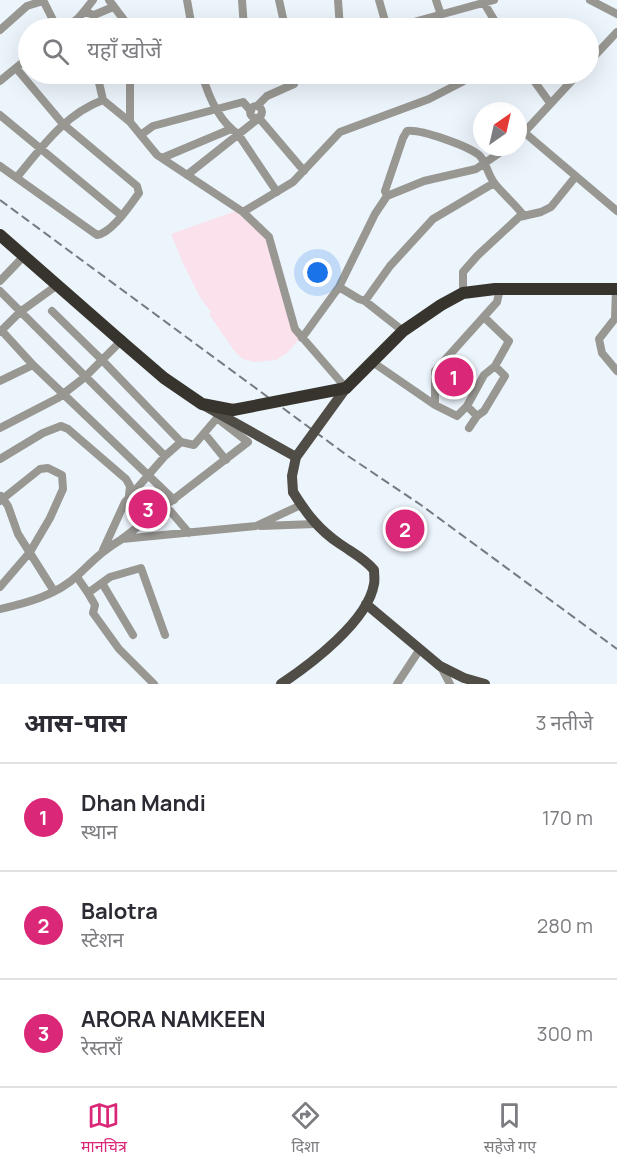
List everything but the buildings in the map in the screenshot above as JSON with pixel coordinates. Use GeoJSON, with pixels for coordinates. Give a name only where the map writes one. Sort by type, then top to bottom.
{"type":"FeatureCollection","features":[{"type":"Feature","properties":{"kind":"highway"},"geometry":{"type":"LineString","coordinates":[[0,235],[164,378],[202,404],[233,410],[346,388],[403,331],[441,304],[463,293],[500,289],[616,289]]}},
{"type":"Feature","properties":{"kind":"main road"},"geometry":{"type":"LineString","coordinates":[[281,684],[298,673],[344,634],[366,604],[374,584],[374,570],[363,558],[340,544],[315,524],[293,492],[292,476],[296,457],[346,388]]}},
{"type":"Feature","properties":{"kind":"main road"},"geometry":{"type":"LineString","coordinates":[[202,404],[296,457]]}},
{"type":"Feature","properties":{"kind":"main road"},"geometry":{"type":"LineString","coordinates":[[366,604],[440,666],[464,678],[485,684]]}},
{"type":"Feature","properties":{"kind":"street"},"geometry":{"type":"LineString","coordinates":[[80,18],[93,0]]}},
{"type":"Feature","properties":{"kind":"street"},"geometry":{"type":"LineString","coordinates":[[187,0],[190,18]]}},
{"type":"Feature","properties":{"kind":"street"},"geometry":{"type":"LineString","coordinates":[[242,0],[243,18]]}},
{"type":"Feature","properties":{"kind":"street"},"geometry":{"type":"LineString","coordinates":[[279,0],[283,18]]}},
{"type":"Feature","properties":{"kind":"street"},"geometry":{"type":"LineString","coordinates":[[339,0],[340,18]]}},
{"type":"Feature","properties":{"kind":"street"},"geometry":{"type":"LineString","coordinates":[[379,0],[384,18]]}},
{"type":"Feature","properties":{"kind":"street"},"geometry":{"type":"LineString","coordinates":[[436,0],[441,15]]}},
{"type":"Feature","properties":{"kind":"street"},"geometry":{"type":"LineString","coordinates":[[430,18],[494,0]]}},
{"type":"Feature","properties":{"kind":"street"},"geometry":{"type":"LineString","coordinates":[[590,0],[617,14]]}},
{"type":"Feature","properties":{"kind":"street"},"geometry":{"type":"LineString","coordinates":[[0,30],[27,6],[43,1],[52,18]]}},
{"type":"Feature","properties":{"kind":"street"},"geometry":{"type":"LineString","coordinates":[[85,12],[94,15],[111,3],[122,18]]}},
{"type":"Feature","properties":{"kind":"street"},"geometry":{"type":"LineString","coordinates":[[484,3],[493,18]]}},
{"type":"Feature","properties":{"kind":"street"},"geometry":{"type":"LineString","coordinates":[[599,51],[617,32]]}},
{"type":"Feature","properties":{"kind":"street"},"geometry":{"type":"LineString","coordinates":[[0,81],[16,68],[18,70]]}},
{"type":"Feature","properties":{"kind":"street"},"geometry":{"type":"LineString","coordinates":[[0,166],[97,235],[103,234],[122,216],[139,193],[137,186],[63,124],[29,84]]}},
{"type":"Feature","properties":{"kind":"street"},"geometry":{"type":"LineString","coordinates":[[99,84],[103,100],[130,122],[157,154],[243,212],[269,237],[295,329],[346,388]]}},
{"type":"Feature","properties":{"kind":"street"},"geometry":{"type":"LineString","coordinates":[[130,84],[130,122]]}},
{"type":"Feature","properties":{"kind":"street"},"geometry":{"type":"LineString","coordinates":[[206,84],[217,110],[277,192]]}},
{"type":"Feature","properties":{"kind":"street"},"geometry":{"type":"LineString","coordinates":[[254,108],[267,96],[294,84]]}},
{"type":"Feature","properties":{"kind":"street"},"geometry":{"type":"LineString","coordinates":[[243,212],[293,182],[340,132],[429,99],[458,84]]}},
{"type":"Feature","properties":{"kind":"street"},"geometry":{"type":"LineString","coordinates":[[536,84],[550,103]]}},
{"type":"Feature","properties":{"kind":"street"},"geometry":{"type":"LineString","coordinates":[[527,129],[568,84]]}},
{"type":"Feature","properties":{"kind":"street"},"geometry":{"type":"LineString","coordinates":[[17,177],[63,124],[86,107],[103,100]]}},
{"type":"Feature","properties":{"kind":"street"},"geometry":{"type":"LineString","coordinates":[[142,134],[153,126],[243,102],[254,108],[261,108],[259,118],[235,132],[162,158]]}},
{"type":"Feature","properties":{"kind":"street"},"geometry":{"type":"LineString","coordinates":[[0,115],[122,216]]}},
{"type":"Feature","properties":{"kind":"street"},"geometry":{"type":"LineString","coordinates":[[259,118],[304,171]]}},
{"type":"Feature","properties":{"kind":"street"},"geometry":{"type":"LineString","coordinates":[[387,196],[385,191],[403,138],[407,131],[415,130],[438,136],[480,156],[494,183],[524,216]]}},
{"type":"Feature","properties":{"kind":"street"},"geometry":{"type":"LineString","coordinates":[[187,175],[235,132]]}},
{"type":"Feature","properties":{"kind":"street"},"geometry":{"type":"LineString","coordinates":[[527,140],[616,209]]}},
{"type":"Feature","properties":{"kind":"street"},"geometry":{"type":"LineString","coordinates":[[302,338],[339,287],[375,213],[387,196],[424,181],[476,169],[495,156]]}},
{"type":"Feature","properties":{"kind":"street"},"geometry":{"type":"LineString","coordinates":[[463,293],[464,272],[486,248],[524,216],[550,207],[576,176]]}},
{"type":"Feature","properties":{"kind":"street"},"geometry":{"type":"LineString","coordinates":[[365,301],[390,266],[433,219],[494,183]]}},
{"type":"Feature","properties":{"kind":"street"},"geometry":{"type":"LineString","coordinates":[[0,281],[25,255]]}},
{"type":"Feature","properties":{"kind":"street"},"geometry":{"type":"LineString","coordinates":[[56,286],[20,312],[1,331],[33,365],[174,500]]}},
{"type":"Feature","properties":{"kind":"street"},"geometry":{"type":"LineString","coordinates":[[339,287],[365,301],[403,331]]}},
{"type":"Feature","properties":{"kind":"street"},"geometry":{"type":"LineString","coordinates":[[435,405],[435,371],[497,302],[500,289]]}},
{"type":"Feature","properties":{"kind":"street"},"geometry":{"type":"LineString","coordinates":[[616,289],[616,318],[599,339],[602,353],[617,371]]}},
{"type":"Feature","properties":{"kind":"street"},"geometry":{"type":"LineString","coordinates":[[0,291],[165,456]]}},
{"type":"Feature","properties":{"kind":"street"},"geometry":{"type":"LineString","coordinates":[[0,609],[27,603],[54,591],[77,577],[104,550],[174,500],[248,442],[217,418],[194,445],[181,441],[52,311]]}},
{"type":"Feature","properties":{"kind":"street"},"geometry":{"type":"LineString","coordinates":[[371,361],[435,405],[457,416],[467,406],[484,375],[495,366],[509,341],[484,316]]}},
{"type":"Feature","properties":{"kind":"street"},"geometry":{"type":"LineString","coordinates":[[0,428],[64,394],[85,377],[120,341]]}},
{"type":"Feature","properties":{"kind":"street"},"geometry":{"type":"LineString","coordinates":[[0,381],[33,365]]}},
{"type":"Feature","properties":{"kind":"street"},"geometry":{"type":"LineString","coordinates":[[469,428],[477,416],[484,411],[505,376],[495,366]]}},
{"type":"Feature","properties":{"kind":"street"},"geometry":{"type":"LineString","coordinates":[[467,406],[477,416]]}},
{"type":"Feature","properties":{"kind":"street"},"geometry":{"type":"LineString","coordinates":[[0,459],[43,433],[61,426],[68,429],[126,479],[130,486],[129,496]]}},
{"type":"Feature","properties":{"kind":"street"},"geometry":{"type":"LineString","coordinates":[[204,433],[226,460]]}},
{"type":"Feature","properties":{"kind":"street"},"geometry":{"type":"LineString","coordinates":[[104,550],[116,519],[129,496],[181,441]]}},
{"type":"Feature","properties":{"kind":"street"},"geometry":{"type":"LineString","coordinates":[[0,587],[30,552],[50,518],[63,489],[63,475],[48,468],[40,469],[1,498],[8,506],[18,534],[30,552],[54,591]]}},
{"type":"Feature","properties":{"kind":"street"},"geometry":{"type":"LineString","coordinates":[[256,526],[302,505]]}},
{"type":"Feature","properties":{"kind":"street"},"geometry":{"type":"LineString","coordinates":[[166,506],[189,533]]}},
{"type":"Feature","properties":{"kind":"street"},"geometry":{"type":"LineString","coordinates":[[122,539],[256,526],[315,524]]}},
{"type":"Feature","properties":{"kind":"street"},"geometry":{"type":"LineString","coordinates":[[88,593],[110,577],[141,568],[165,635]]}},
{"type":"Feature","properties":{"kind":"street"},"geometry":{"type":"LineString","coordinates":[[77,577],[95,605],[93,613],[99,622],[119,649],[154,684]]}},
{"type":"Feature","properties":{"kind":"street"},"geometry":{"type":"LineString","coordinates":[[102,583],[133,635]]}},
{"type":"Feature","properties":{"kind":"street"},"geometry":{"type":"LineString","coordinates":[[397,684],[420,649]]}},
{"type":"Feature","properties":{"kind":"street"},"geometry":{"type":"LineString","coordinates":[[440,666],[450,684]]}},
{"type":"Feature","properties":{"kind":"shaded area"},"geometry":{"type":"Polygon","coordinates":[[[236,211],[268,239],[300,338],[288,352],[276,360],[255,362],[243,359],[235,352],[209,314],[211,312],[200,297],[171,234],[236,211]]]}},
{"type":"Feature","properties":{"kind":"railway"},"geometry":{"type":"LineString","coordinates":[[0,200],[348,456],[421,505],[617,649]]}},
{"type":"Feature","properties":{"kind":"place","name":"Dhan Mandi"},"geometry":{"type":"Point","coordinates":[454,377]}},
{"type":"Feature","properties":{"kind":"place","name":"ARORA NAMKEEN"},"geometry":{"type":"Point","coordinates":[148,509]}},
{"type":"Feature","properties":{"kind":"place","name":"Balotra"},"geometry":{"type":"Point","coordinates":[405,529]}}]}
